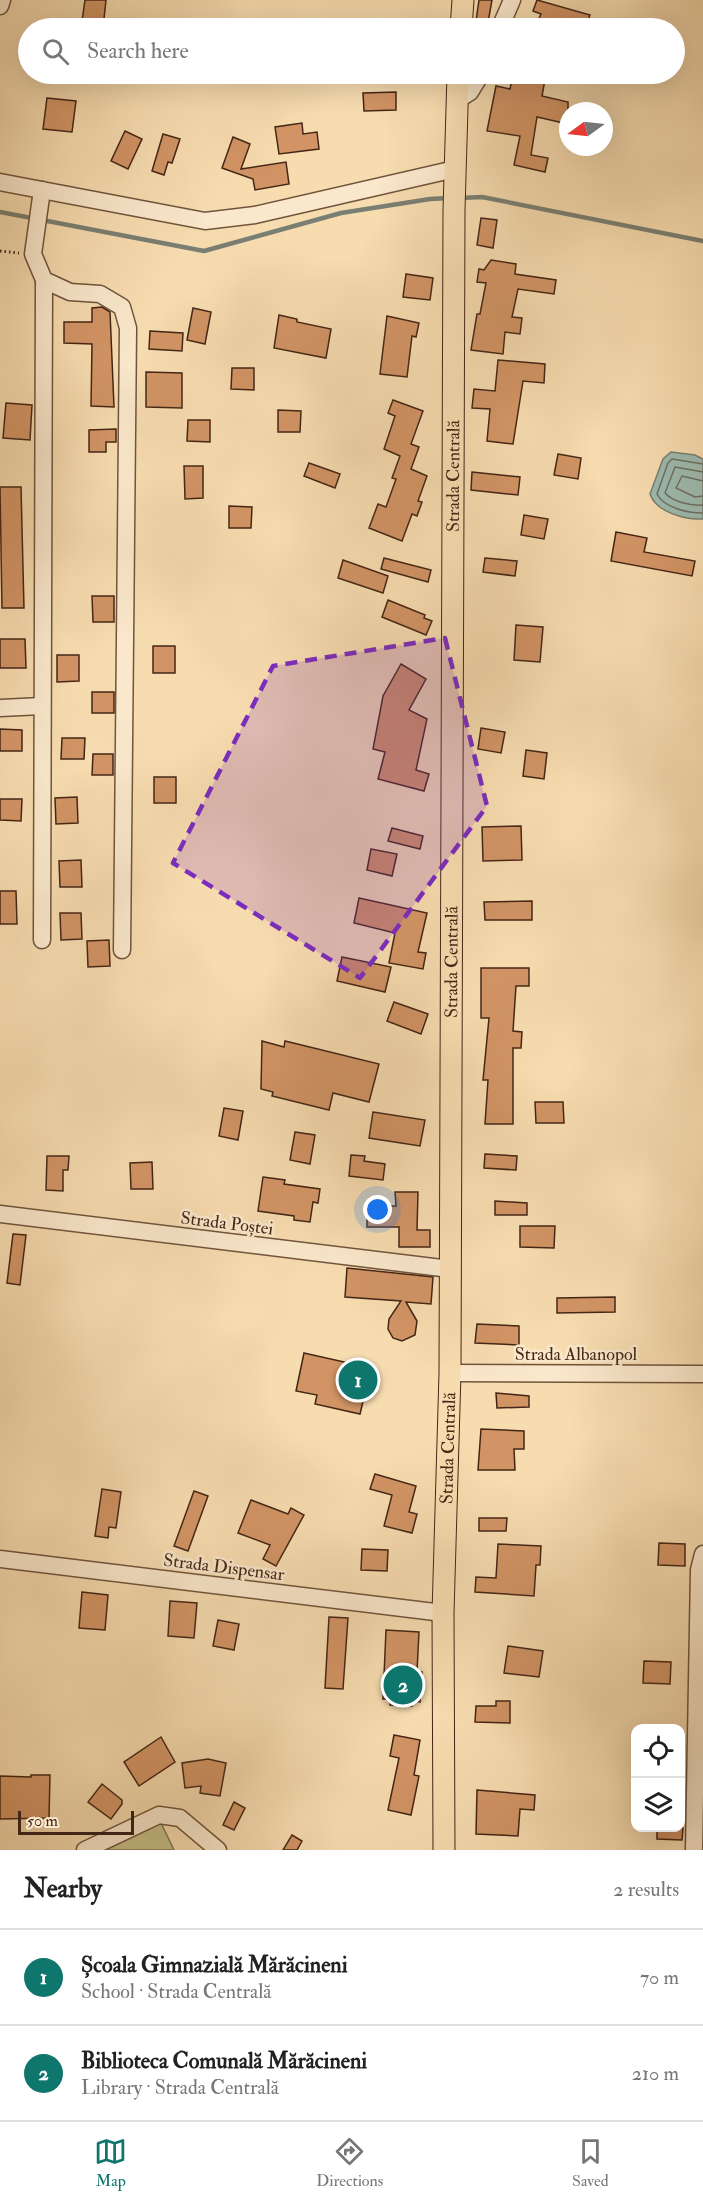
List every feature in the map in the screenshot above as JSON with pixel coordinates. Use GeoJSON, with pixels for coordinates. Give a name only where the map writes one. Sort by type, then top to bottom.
{"type":"FeatureCollection","features":[{"type":"Feature","properties":{"kind":"main road"},"geometry":{"type":"LineString","coordinates":[[462,18],[463,0]]}},
{"type":"Feature","properties":{"kind":"main road","name":"Strada Centrală"},"geometry":{"type":"LineString","coordinates":[[444,1850],[442,1612],[450,1373],[454,210],[457,84]]}},
{"type":"Feature","properties":{"kind":"street"},"geometry":{"type":"LineString","coordinates":[[0,6],[2,0]]}},
{"type":"Feature","properties":{"kind":"street"},"geometry":{"type":"LineString","coordinates":[[504,18],[512,0]]}},
{"type":"Feature","properties":{"kind":"street"},"geometry":{"type":"LineString","coordinates":[[456,101],[470,92],[475,84]]}},
{"type":"Feature","properties":{"kind":"street"},"geometry":{"type":"LineString","coordinates":[[0,182],[205,221],[255,215],[455,177]]}},
{"type":"Feature","properties":{"kind":"street"},"geometry":{"type":"LineString","coordinates":[[42,190],[33,254],[44,280],[42,940]]}},
{"type":"Feature","properties":{"kind":"street"},"geometry":{"type":"LineString","coordinates":[[44,280],[70,292],[100,294],[122,307],[128,328],[122,950]]}},
{"type":"Feature","properties":{"kind":"street"},"geometry":{"type":"LineString","coordinates":[[0,708],[42,706]]}},
{"type":"Feature","properties":{"kind":"street","name":"Strada Poștei"},"geometry":{"type":"LineString","coordinates":[[0,1214],[450,1269]]}},
{"type":"Feature","properties":{"kind":"street","name":"Strada Albanopol"},"geometry":{"type":"LineString","coordinates":[[450,1373],[703,1374]]}},
{"type":"Feature","properties":{"kind":"street"},"geometry":{"type":"LineString","coordinates":[[694,1850],[699,1570],[703,1554]]}},
{"type":"Feature","properties":{"kind":"street","name":"Strada Dispensar"},"geometry":{"type":"LineString","coordinates":[[0,1559],[442,1612]]}},
{"type":"Feature","properties":{"kind":"street"},"geometry":{"type":"LineString","coordinates":[[85,1850],[159,1815],[180,1818],[218,1850]]}},
{"type":"Feature","properties":{"kind":"highlighted area"},"geometry":{"type":"Polygon","coordinates":[[[445,638],[487,806],[360,978],[173,863],[273,666],[445,638]]]}},
{"type":"Feature","properties":{"kind":"shaded area"},"geometry":{"type":"Polygon","coordinates":[[[160,1821],[174,1850],[104,1850],[160,1821]]]}},
{"type":"Feature","properties":{"kind":"water"},"geometry":{"type":"Polygon","coordinates":[[[671,452],[695,455],[703,459],[703,519],[672,514],[658,506],[650,494],[663,459],[671,452]]]}},
{"type":"Feature","properties":{"kind":"building"},"geometry":{"type":"Polygon","coordinates":[[[85,0],[106,0],[104,18],[82,18],[85,0]]]}},
{"type":"Feature","properties":{"kind":"building"},"geometry":{"type":"Polygon","coordinates":[[[479,0],[492,0],[489,18],[476,18],[479,0]]]}},
{"type":"Feature","properties":{"kind":"building"},"geometry":{"type":"Polygon","coordinates":[[[537,0],[590,15],[589,18],[539,18],[541,14],[533,11],[537,0]]]}},
{"type":"Feature","properties":{"kind":"building"},"geometry":{"type":"Polygon","coordinates":[[[511,84],[544,84],[542,96],[568,102],[559,102],[559,122],[537,117],[531,155],[548,158],[545,172],[514,165],[520,136],[487,131],[496,86],[510,89],[511,84]]]}},
{"type":"Feature","properties":{"kind":"building"},"geometry":{"type":"Polygon","coordinates":[[[396,92],[396,110],[364,111],[363,93],[396,92]]]}},
{"type":"Feature","properties":{"kind":"building"},"geometry":{"type":"Polygon","coordinates":[[[47,98],[76,101],[72,132],[43,129],[47,98]]]}},
{"type":"Feature","properties":{"kind":"building"},"geometry":{"type":"Polygon","coordinates":[[[302,123],[303,134],[317,132],[319,149],[279,154],[275,127],[302,123]]]}},
{"type":"Feature","properties":{"kind":"building"},"geometry":{"type":"Polygon","coordinates":[[[125,131],[142,139],[128,169],[111,161],[125,131]]]}},
{"type":"Feature","properties":{"kind":"building"},"geometry":{"type":"Polygon","coordinates":[[[163,134],[180,139],[172,163],[168,162],[164,175],[152,171],[163,134]]]}},
{"type":"Feature","properties":{"kind":"building"},"geometry":{"type":"Polygon","coordinates":[[[233,137],[250,144],[241,169],[286,162],[289,184],[255,190],[253,179],[222,168],[233,137]]]}},
{"type":"Feature","properties":{"kind":"building"},"geometry":{"type":"Polygon","coordinates":[[[481,218],[497,220],[493,248],[477,245],[481,218]]]}},
{"type":"Feature","properties":{"kind":"building"},"geometry":{"type":"Polygon","coordinates":[[[491,260],[516,264],[515,274],[556,280],[554,294],[518,289],[512,317],[522,318],[520,334],[505,332],[503,354],[471,350],[477,314],[480,314],[486,283],[477,282],[479,269],[484,270],[491,260]]]}},
{"type":"Feature","properties":{"kind":"building"},"geometry":{"type":"Polygon","coordinates":[[[406,274],[433,278],[430,300],[403,297],[406,274]]]}},
{"type":"Feature","properties":{"kind":"building"},"geometry":{"type":"Polygon","coordinates":[[[102,307],[110,312],[114,407],[91,406],[92,344],[64,343],[64,322],[92,322],[92,308],[102,307]]]}},
{"type":"Feature","properties":{"kind":"building"},"geometry":{"type":"Polygon","coordinates":[[[193,308],[211,312],[205,344],[187,340],[193,308]]]}},
{"type":"Feature","properties":{"kind":"building"},"geometry":{"type":"Polygon","coordinates":[[[279,315],[297,319],[297,322],[331,329],[326,358],[274,348],[279,315]]]}},
{"type":"Feature","properties":{"kind":"building"},"geometry":{"type":"Polygon","coordinates":[[[387,316],[419,323],[416,337],[412,336],[407,377],[380,374],[387,316]]]}},
{"type":"Feature","properties":{"kind":"building"},"geometry":{"type":"Polygon","coordinates":[[[150,331],[183,333],[182,351],[149,349],[150,331]]]}},
{"type":"Feature","properties":{"kind":"building"},"geometry":{"type":"Polygon","coordinates":[[[498,360],[545,364],[544,383],[523,381],[513,444],[487,441],[490,409],[472,408],[474,389],[495,391],[498,360]]]}},
{"type":"Feature","properties":{"kind":"building"},"geometry":{"type":"Polygon","coordinates":[[[232,368],[254,368],[254,390],[231,389],[232,368]]]}},
{"type":"Feature","properties":{"kind":"building"},"geometry":{"type":"Polygon","coordinates":[[[146,372],[182,373],[182,408],[146,407],[146,372]]]}},
{"type":"Feature","properties":{"kind":"building"},"geometry":{"type":"Polygon","coordinates":[[[393,400],[423,411],[411,444],[419,447],[411,469],[427,476],[418,501],[422,502],[417,516],[412,514],[402,541],[369,528],[378,504],[386,507],[396,479],[392,478],[400,456],[384,449],[395,416],[388,413],[393,400]]]}},
{"type":"Feature","properties":{"kind":"building"},"geometry":{"type":"Polygon","coordinates":[[[6,403],[32,405],[30,440],[3,438],[6,403]]]}},
{"type":"Feature","properties":{"kind":"building"},"geometry":{"type":"Polygon","coordinates":[[[278,410],[301,411],[300,432],[278,432],[278,410]]]}},
{"type":"Feature","properties":{"kind":"building"},"geometry":{"type":"Polygon","coordinates":[[[188,420],[210,420],[210,442],[187,441],[188,420]]]}},
{"type":"Feature","properties":{"kind":"building"},"geometry":{"type":"Polygon","coordinates":[[[116,429],[116,442],[106,442],[106,452],[89,452],[89,430],[116,429]]]}},
{"type":"Feature","properties":{"kind":"building"},"geometry":{"type":"Polygon","coordinates":[[[558,454],[581,458],[578,479],[554,475],[558,454]]]}},
{"type":"Feature","properties":{"kind":"building"},"geometry":{"type":"Polygon","coordinates":[[[309,463],[340,474],[335,488],[304,476],[309,463]]]}},
{"type":"Feature","properties":{"kind":"building"},"geometry":{"type":"Polygon","coordinates":[[[184,466],[203,466],[203,498],[185,499],[184,466]]]}},
{"type":"Feature","properties":{"kind":"building"},"geometry":{"type":"Polygon","coordinates":[[[472,472],[520,477],[518,495],[471,490],[472,472]]]}},
{"type":"Feature","properties":{"kind":"building"},"geometry":{"type":"Polygon","coordinates":[[[0,487],[21,487],[24,608],[2,608],[0,487]]]}},
{"type":"Feature","properties":{"kind":"building"},"geometry":{"type":"Polygon","coordinates":[[[229,506],[252,507],[251,528],[229,528],[229,506]]]}},
{"type":"Feature","properties":{"kind":"building"},"geometry":{"type":"Polygon","coordinates":[[[524,515],[548,519],[544,539],[521,535],[524,515]]]}},
{"type":"Feature","properties":{"kind":"building"},"geometry":{"type":"Polygon","coordinates":[[[616,532],[647,538],[644,552],[695,561],[692,576],[611,561],[616,532]]]}},
{"type":"Feature","properties":{"kind":"building"},"geometry":{"type":"Polygon","coordinates":[[[384,558],[431,570],[428,582],[381,569],[384,558]]]}},
{"type":"Feature","properties":{"kind":"building"},"geometry":{"type":"Polygon","coordinates":[[[485,558],[517,561],[515,576],[483,572],[485,558]]]}},
{"type":"Feature","properties":{"kind":"building"},"geometry":{"type":"Polygon","coordinates":[[[343,560],[388,576],[383,593],[338,578],[343,560]]]}},
{"type":"Feature","properties":{"kind":"building"},"geometry":{"type":"Polygon","coordinates":[[[92,596],[114,596],[114,622],[93,622],[92,596]]]}},
{"type":"Feature","properties":{"kind":"building"},"geometry":{"type":"Polygon","coordinates":[[[388,600],[425,615],[424,618],[432,621],[426,635],[382,617],[388,600]]]}},
{"type":"Feature","properties":{"kind":"building"},"geometry":{"type":"Polygon","coordinates":[[[516,625],[543,627],[540,662],[514,660],[516,625]]]}},
{"type":"Feature","properties":{"kind":"building"},"geometry":{"type":"Polygon","coordinates":[[[0,639],[25,639],[26,668],[0,668],[0,639]]]}},
{"type":"Feature","properties":{"kind":"building"},"geometry":{"type":"Polygon","coordinates":[[[153,646],[175,646],[175,673],[153,673],[153,646]]]}},
{"type":"Feature","properties":{"kind":"building"},"geometry":{"type":"Polygon","coordinates":[[[57,655],[79,655],[79,681],[57,682],[57,655]]]}},
{"type":"Feature","properties":{"kind":"building"},"geometry":{"type":"Polygon","coordinates":[[[401,664],[426,679],[409,710],[427,719],[416,770],[429,774],[424,791],[378,779],[385,752],[373,749],[383,696],[401,664]]]}},
{"type":"Feature","properties":{"kind":"building"},"geometry":{"type":"Polygon","coordinates":[[[92,692],[114,692],[114,713],[92,713],[92,692]]]}},
{"type":"Feature","properties":{"kind":"building"},"geometry":{"type":"Polygon","coordinates":[[[481,728],[505,732],[501,753],[478,749],[481,728]]]}},
{"type":"Feature","properties":{"kind":"building"},"geometry":{"type":"Polygon","coordinates":[[[0,729],[22,730],[22,751],[0,751],[0,729]]]}},
{"type":"Feature","properties":{"kind":"building"},"geometry":{"type":"Polygon","coordinates":[[[62,738],[85,738],[84,759],[61,759],[62,738]]]}},
{"type":"Feature","properties":{"kind":"building"},"geometry":{"type":"Polygon","coordinates":[[[526,750],[547,753],[544,779],[523,776],[526,750]]]}},
{"type":"Feature","properties":{"kind":"building"},"geometry":{"type":"Polygon","coordinates":[[[93,754],[113,754],[113,775],[92,775],[93,754]]]}},
{"type":"Feature","properties":{"kind":"building"},"geometry":{"type":"Polygon","coordinates":[[[154,777],[176,777],[176,803],[154,803],[154,777]]]}},
{"type":"Feature","properties":{"kind":"building"},"geometry":{"type":"Polygon","coordinates":[[[77,797],[78,823],[56,824],[55,798],[77,797]]]}},
{"type":"Feature","properties":{"kind":"building"},"geometry":{"type":"Polygon","coordinates":[[[0,799],[22,799],[21,821],[0,820],[0,799]]]}},
{"type":"Feature","properties":{"kind":"building"},"geometry":{"type":"Polygon","coordinates":[[[521,826],[522,860],[483,861],[482,827],[521,826]]]}},
{"type":"Feature","properties":{"kind":"building"},"geometry":{"type":"Polygon","coordinates":[[[392,828],[423,836],[420,849],[388,841],[392,828]]]}},
{"type":"Feature","properties":{"kind":"building"},"geometry":{"type":"Polygon","coordinates":[[[371,849],[397,854],[392,876],[367,870],[371,849]]]}},
{"type":"Feature","properties":{"kind":"building"},"geometry":{"type":"Polygon","coordinates":[[[81,860],[82,887],[60,887],[59,861],[81,860]]]}},
{"type":"Feature","properties":{"kind":"building"},"geometry":{"type":"Polygon","coordinates":[[[0,891],[16,891],[17,924],[0,924],[0,891]]]}},
{"type":"Feature","properties":{"kind":"building"},"geometry":{"type":"Polygon","coordinates":[[[359,898],[427,913],[418,952],[426,953],[423,969],[389,963],[395,933],[354,923],[359,898]]]}},
{"type":"Feature","properties":{"kind":"building"},"geometry":{"type":"Polygon","coordinates":[[[532,901],[532,920],[485,920],[484,902],[532,901]]]}},
{"type":"Feature","properties":{"kind":"building"},"geometry":{"type":"Polygon","coordinates":[[[60,913],[81,913],[82,939],[61,940],[60,913]]]}},
{"type":"Feature","properties":{"kind":"building"},"geometry":{"type":"Polygon","coordinates":[[[109,940],[110,966],[88,967],[87,941],[109,940]]]}},
{"type":"Feature","properties":{"kind":"building"},"geometry":{"type":"Polygon","coordinates":[[[342,957],[391,967],[385,992],[337,981],[342,957]]]}},
{"type":"Feature","properties":{"kind":"building"},"geometry":{"type":"Polygon","coordinates":[[[481,968],[529,968],[529,986],[516,986],[513,1031],[522,1032],[521,1048],[513,1048],[513,1124],[485,1124],[488,1080],[483,1080],[489,1018],[481,1018],[481,968]]]}},
{"type":"Feature","properties":{"kind":"building"},"geometry":{"type":"Polygon","coordinates":[[[394,1002],[428,1014],[421,1034],[387,1021],[394,1002]]]}},
{"type":"Feature","properties":{"kind":"building"},"geometry":{"type":"Polygon","coordinates":[[[262,1041],[284,1047],[285,1041],[379,1064],[369,1102],[333,1093],[329,1110],[272,1096],[273,1092],[261,1089],[262,1041]]]}},
{"type":"Feature","properties":{"kind":"building"},"geometry":{"type":"Polygon","coordinates":[[[535,1102],[563,1102],[564,1123],[536,1123],[535,1102]]]}},
{"type":"Feature","properties":{"kind":"building"},"geometry":{"type":"Polygon","coordinates":[[[224,1108],[243,1111],[238,1140],[219,1136],[224,1108]]]}},
{"type":"Feature","properties":{"kind":"building"},"geometry":{"type":"Polygon","coordinates":[[[373,1112],[425,1120],[420,1146],[369,1138],[373,1112]]]}},
{"type":"Feature","properties":{"kind":"building"},"geometry":{"type":"Polygon","coordinates":[[[295,1132],[315,1135],[310,1164],[290,1160],[295,1132]]]}},
{"type":"Feature","properties":{"kind":"building"},"geometry":{"type":"Polygon","coordinates":[[[485,1154],[517,1156],[516,1170],[484,1168],[485,1154]]]}},
{"type":"Feature","properties":{"kind":"building"},"geometry":{"type":"Polygon","coordinates":[[[351,1155],[365,1156],[364,1161],[385,1164],[383,1180],[349,1176],[351,1155]]]}},
{"type":"Feature","properties":{"kind":"building"},"geometry":{"type":"Polygon","coordinates":[[[47,1156],[69,1156],[68,1170],[63,1170],[63,1191],[46,1190],[47,1156]]]}},
{"type":"Feature","properties":{"kind":"building"},"geometry":{"type":"Polygon","coordinates":[[[152,1162],[153,1189],[131,1189],[130,1163],[152,1162]]]}},
{"type":"Feature","properties":{"kind":"building"},"geometry":{"type":"Polygon","coordinates":[[[263,1177],[285,1180],[284,1184],[320,1189],[318,1203],[313,1202],[310,1222],[294,1220],[294,1216],[258,1211],[263,1177]]]}},
{"type":"Feature","properties":{"kind":"building"},"geometry":{"type":"Polygon","coordinates":[[[395,1192],[418,1192],[417,1230],[430,1230],[430,1247],[399,1247],[399,1227],[367,1227],[367,1206],[396,1206],[395,1192]]]}},
{"type":"Feature","properties":{"kind":"building"},"geometry":{"type":"Polygon","coordinates":[[[495,1201],[527,1203],[527,1215],[495,1215],[495,1201]]]}},
{"type":"Feature","properties":{"kind":"building"},"geometry":{"type":"Polygon","coordinates":[[[520,1226],[555,1226],[554,1248],[520,1247],[520,1226]]]}},
{"type":"Feature","properties":{"kind":"building"},"geometry":{"type":"Polygon","coordinates":[[[13,1234],[26,1235],[20,1285],[7,1283],[13,1234]]]}},
{"type":"Feature","properties":{"kind":"building"},"geometry":{"type":"Polygon","coordinates":[[[347,1268],[433,1277],[431,1304],[406,1302],[417,1321],[415,1335],[402,1341],[393,1338],[388,1329],[389,1319],[401,1301],[345,1297],[347,1268]]]}},
{"type":"Feature","properties":{"kind":"building"},"geometry":{"type":"Polygon","coordinates":[[[615,1297],[615,1312],[557,1313],[557,1298],[615,1297]]]}},
{"type":"Feature","properties":{"kind":"building"},"geometry":{"type":"Polygon","coordinates":[[[477,1324],[519,1326],[519,1345],[475,1343],[477,1324]]]}},
{"type":"Feature","properties":{"kind":"building"},"geometry":{"type":"Polygon","coordinates":[[[304,1353],[371,1368],[360,1414],[315,1404],[317,1395],[296,1391],[304,1353]]]}},
{"type":"Feature","properties":{"kind":"building"},"geometry":{"type":"Polygon","coordinates":[[[496,1393],[529,1396],[529,1407],[497,1408],[496,1393]]]}},
{"type":"Feature","properties":{"kind":"building"},"geometry":{"type":"Polygon","coordinates":[[[481,1429],[524,1431],[524,1449],[514,1449],[515,1470],[478,1470],[481,1429]]]}},
{"type":"Feature","properties":{"kind":"building"},"geometry":{"type":"Polygon","coordinates":[[[375,1474],[416,1486],[409,1512],[417,1514],[412,1533],[384,1526],[392,1495],[370,1489],[375,1474]]]}},
{"type":"Feature","properties":{"kind":"building"},"geometry":{"type":"Polygon","coordinates":[[[102,1489],[121,1492],[116,1528],[109,1527],[108,1538],[95,1536],[102,1489]]]}},
{"type":"Feature","properties":{"kind":"building"},"geometry":{"type":"Polygon","coordinates":[[[194,1491],[208,1496],[188,1551],[174,1546],[194,1491]]]}},
{"type":"Feature","properties":{"kind":"building"},"geometry":{"type":"Polygon","coordinates":[[[251,1500],[288,1514],[291,1508],[304,1515],[276,1566],[263,1559],[270,1545],[238,1533],[251,1500]]]}},
{"type":"Feature","properties":{"kind":"building"},"geometry":{"type":"Polygon","coordinates":[[[479,1518],[507,1518],[506,1531],[479,1531],[479,1518]]]}},
{"type":"Feature","properties":{"kind":"building"},"geometry":{"type":"Polygon","coordinates":[[[659,1543],[685,1544],[685,1566],[658,1565],[659,1543]]]}},
{"type":"Feature","properties":{"kind":"building"},"geometry":{"type":"Polygon","coordinates":[[[498,1544],[541,1546],[540,1565],[536,1565],[534,1596],[475,1592],[476,1577],[496,1578],[498,1544]]]}},
{"type":"Feature","properties":{"kind":"building"},"geometry":{"type":"Polygon","coordinates":[[[362,1549],[388,1550],[387,1571],[361,1570],[362,1549]]]}},
{"type":"Feature","properties":{"kind":"building"},"geometry":{"type":"Polygon","coordinates":[[[82,1592],[108,1595],[105,1630],[79,1628],[82,1592]]]}},
{"type":"Feature","properties":{"kind":"building"},"geometry":{"type":"Polygon","coordinates":[[[170,1601],[197,1603],[194,1638],[168,1636],[170,1601]]]}},
{"type":"Feature","properties":{"kind":"building"},"geometry":{"type":"Polygon","coordinates":[[[329,1617],[348,1618],[343,1689],[325,1688],[329,1617]]]}},
{"type":"Feature","properties":{"kind":"building"},"geometry":{"type":"Polygon","coordinates":[[[218,1620],[239,1624],[234,1650],[213,1646],[218,1620]]]}},
{"type":"Feature","properties":{"kind":"building"},"geometry":{"type":"Polygon","coordinates":[[[386,1630],[419,1632],[417,1672],[422,1672],[420,1702],[412,1701],[412,1706],[390,1705],[390,1699],[383,1699],[386,1630]]]}},
{"type":"Feature","properties":{"kind":"building"},"geometry":{"type":"Polygon","coordinates":[[[508,1646],[543,1651],[539,1677],[504,1673],[508,1646]]]}},
{"type":"Feature","properties":{"kind":"building"},"geometry":{"type":"Polygon","coordinates":[[[644,1661],[671,1662],[670,1684],[643,1683],[644,1661]]]}},
{"type":"Feature","properties":{"kind":"building"},"geometry":{"type":"Polygon","coordinates":[[[496,1701],[510,1701],[510,1723],[475,1722],[476,1706],[496,1706],[496,1701]]]}},
{"type":"Feature","properties":{"kind":"building"},"geometry":{"type":"Polygon","coordinates":[[[394,1735],[420,1740],[414,1775],[419,1776],[411,1815],[388,1810],[399,1758],[390,1756],[394,1735]]]}},
{"type":"Feature","properties":{"kind":"building"},"geometry":{"type":"Polygon","coordinates":[[[161,1737],[175,1762],[139,1786],[124,1762],[161,1737]]]}},
{"type":"Feature","properties":{"kind":"building"},"geometry":{"type":"Polygon","coordinates":[[[208,1759],[226,1763],[220,1796],[200,1793],[201,1786],[185,1788],[182,1763],[208,1759]]]}},
{"type":"Feature","properties":{"kind":"building"},"geometry":{"type":"Polygon","coordinates":[[[31,1775],[50,1775],[49,1818],[0,1819],[0,1776],[31,1777],[31,1775]]]}},
{"type":"Feature","properties":{"kind":"building"},"geometry":{"type":"Polygon","coordinates":[[[102,1784],[122,1800],[122,1804],[111,1819],[88,1802],[102,1784]]]}},
{"type":"Feature","properties":{"kind":"building"},"geometry":{"type":"Polygon","coordinates":[[[477,1790],[535,1795],[534,1810],[520,1809],[518,1836],[476,1834],[477,1790]]]}},
{"type":"Feature","properties":{"kind":"building"},"geometry":{"type":"Polygon","coordinates":[[[234,1802],[245,1808],[234,1830],[223,1825],[234,1802]]]}},
{"type":"Feature","properties":{"kind":"building"},"geometry":{"type":"Polygon","coordinates":[[[657,1832],[683,1832],[682,1840],[657,1839],[657,1832]]]}},
{"type":"Feature","properties":{"kind":"building"},"geometry":{"type":"Polygon","coordinates":[[[292,1835],[302,1841],[297,1850],[283,1850],[292,1835]]]}},
{"type":"Feature","properties":{"kind":"waterway"},"geometry":{"type":"LineString","coordinates":[[460,198],[482,197],[703,241]]}},
{"type":"Feature","properties":{"kind":"waterway"},"geometry":{"type":"LineString","coordinates":[[0,212],[204,251],[341,213],[449,198]]}},
{"type":"Feature","properties":{"kind":"place","name":"Școala Gimnazială Mărăcineni"},"geometry":{"type":"Point","coordinates":[358,1380]}},
{"type":"Feature","properties":{"kind":"place","name":"Biblioteca Comunală Mărăcineni"},"geometry":{"type":"Point","coordinates":[403,1685]}}]}
